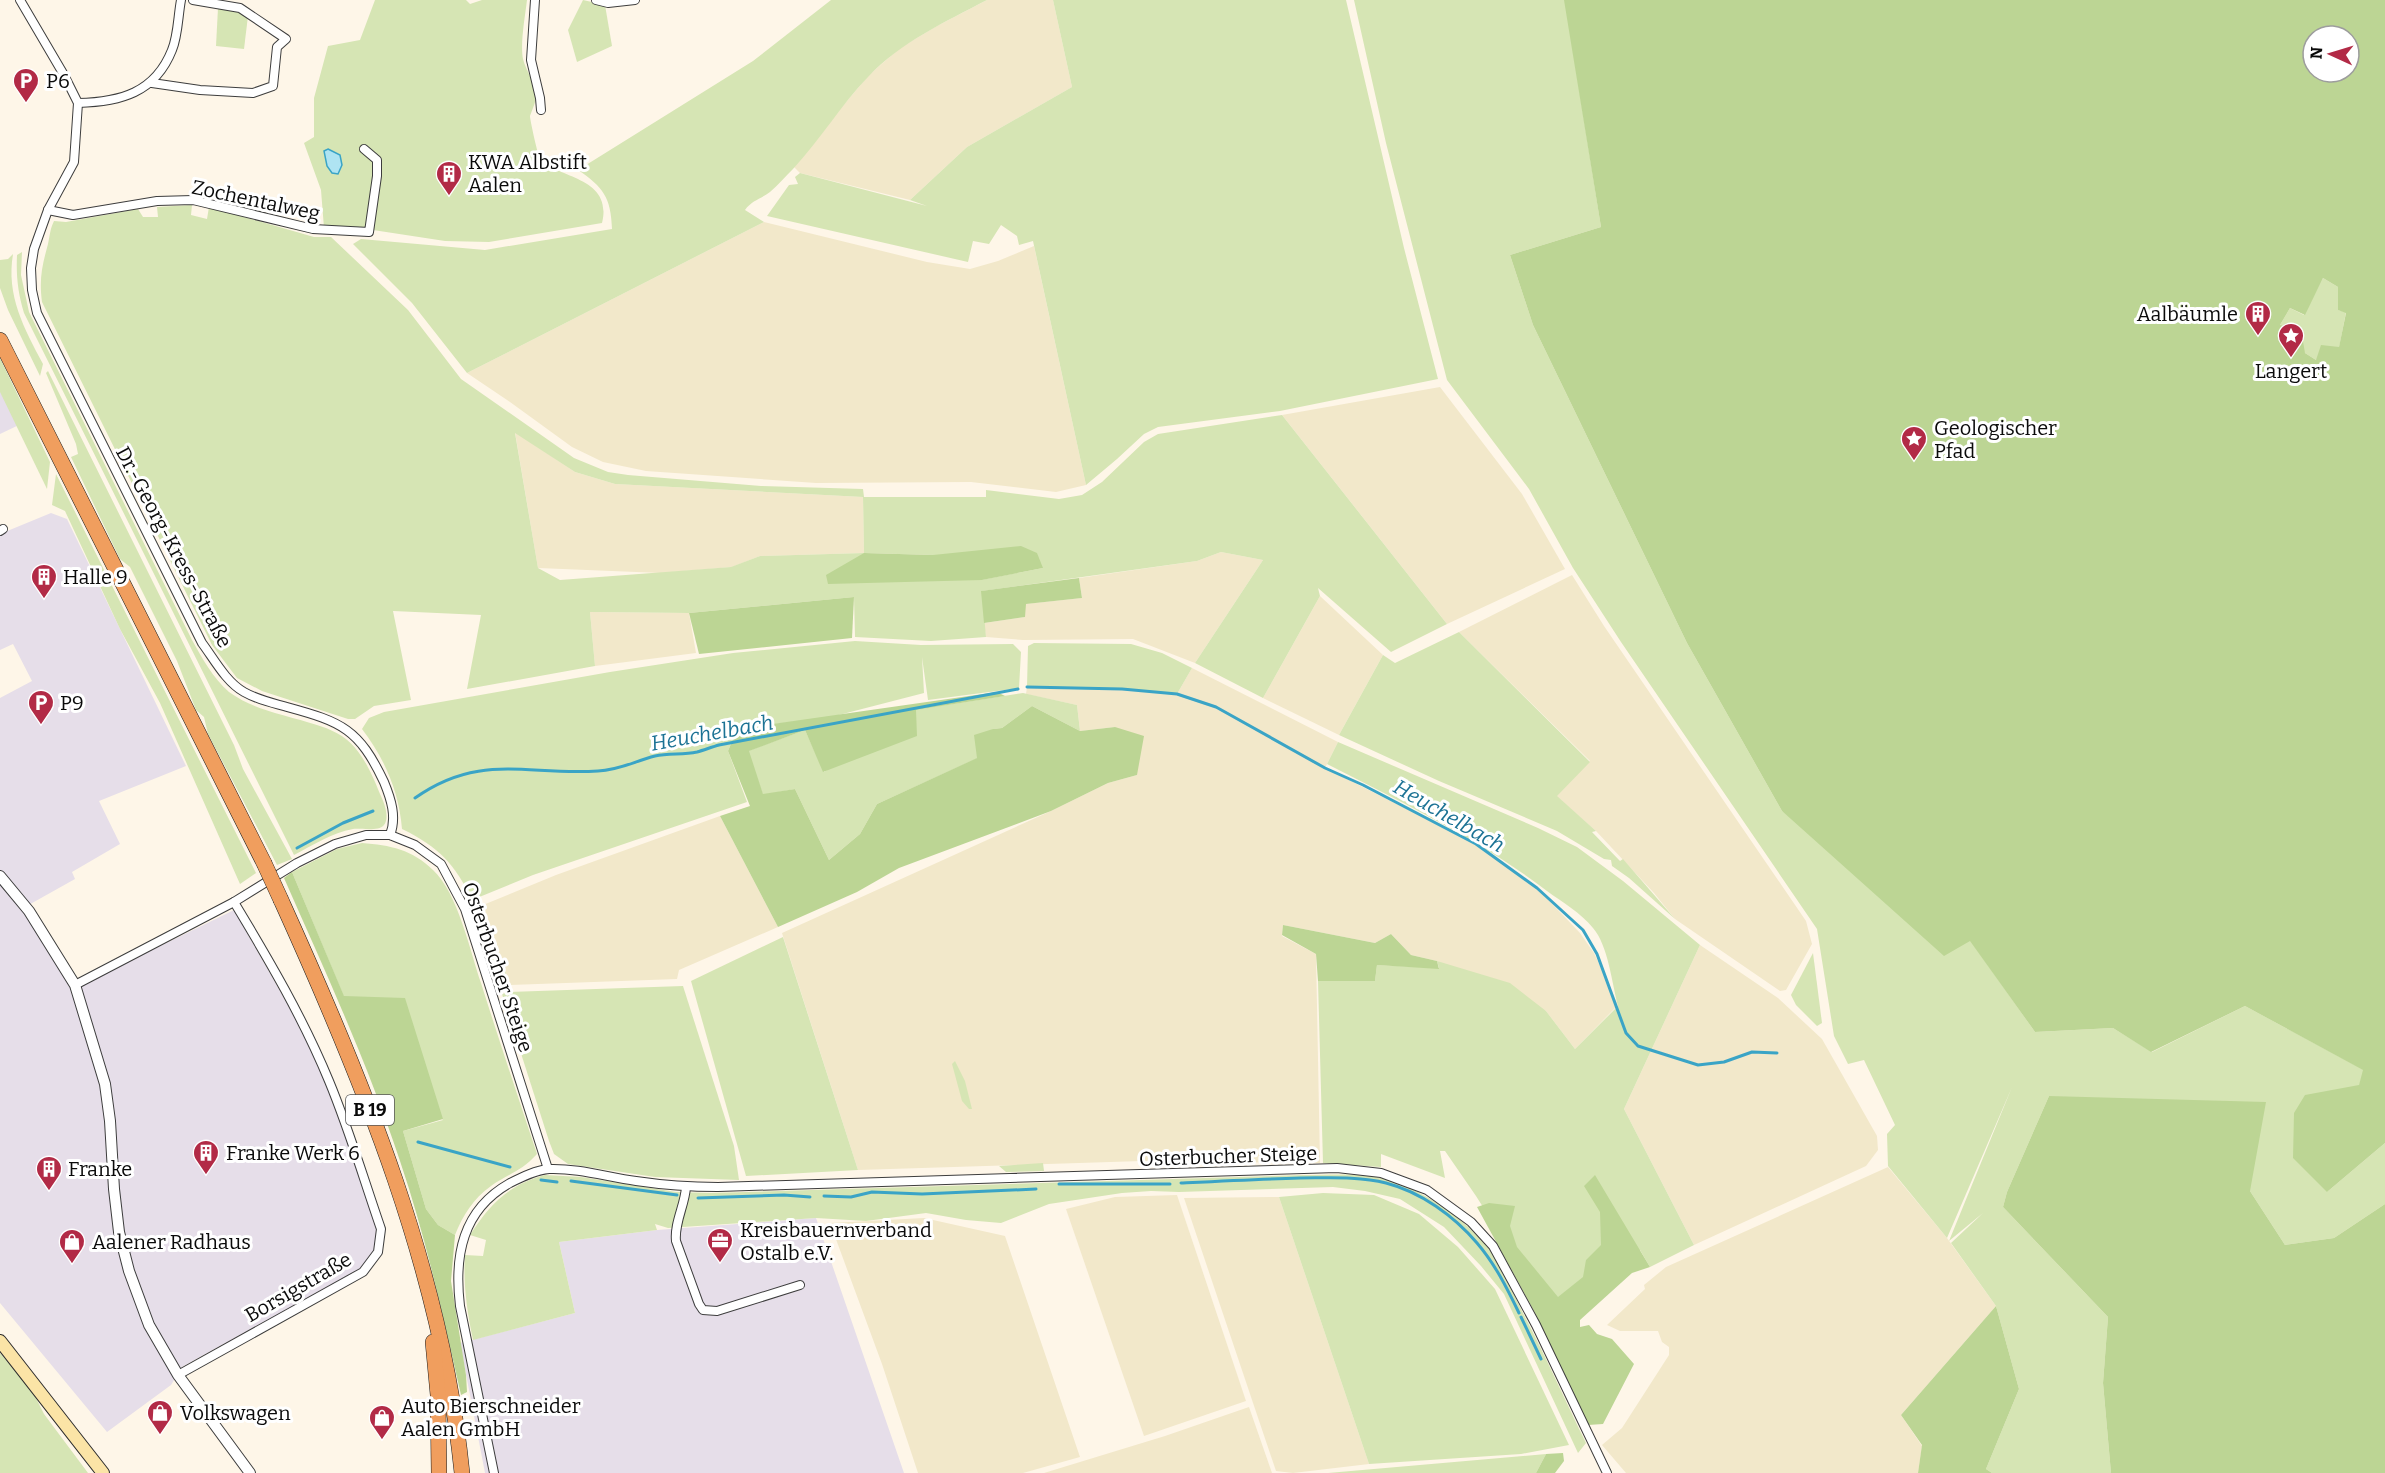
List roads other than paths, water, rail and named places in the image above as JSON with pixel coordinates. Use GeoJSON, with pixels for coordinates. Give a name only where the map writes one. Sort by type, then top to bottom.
{"type":"FeatureCollection","features":[{"type":"Feature","properties":{"kind":"highway","name":"B 19"},"geometry":{"type":"LineString","coordinates":[[0,340],[264,863],[357,1073],[398,1189],[434,1310],[449,1377],[462,1473]]}},
{"type":"Feature","properties":{"kind":"highway","name":"B 19"},"geometry":{"type":"LineString","coordinates":[[421,1264],[438,1395],[439,1473]]}},
{"type":"Feature","properties":{"kind":"main road"},"geometry":{"type":"LineString","coordinates":[[0,1341],[103,1473]]}},
{"type":"Feature","properties":{"kind":"street"},"geometry":{"type":"LineString","coordinates":[[20,0],[78,103],[108,102],[152,83],[172,50],[181,0]]}},
{"type":"Feature","properties":{"kind":"street"},"geometry":{"type":"LineString","coordinates":[[152,83],[200,90],[253,93],[273,86],[277,47],[286,39],[240,8],[193,0]]}},
{"type":"Feature","properties":{"kind":"street"},"geometry":{"type":"LineString","coordinates":[[536,0],[531,60],[541,110]]}},
{"type":"Feature","properties":{"kind":"street"},"geometry":{"type":"LineString","coordinates":[[596,0],[608,3],[635,0]]}},
{"type":"Feature","properties":{"kind":"street","name":"Dr.-Georg-Kress-Straße"},"geometry":{"type":"LineString","coordinates":[[78,103],[74,162],[48,210],[31,268],[32,290],[37,313],[202,643],[227,677],[242,691],[261,700],[324,717],[349,730],[363,743],[388,793],[394,825],[390,835]]}},
{"type":"Feature","properties":{"kind":"street","name":"Zochentalweg"},"geometry":{"type":"LineString","coordinates":[[48,210],[74,215],[157,201],[193,200],[313,229],[369,232],[377,160],[364,149]]}},
{"type":"Feature","properties":{"kind":"street","name":"Osterbucher Steige"},"geometry":{"type":"LineString","coordinates":[[75,985],[234,902],[297,863],[335,844],[366,835],[390,835],[415,845],[441,864],[458,893],[548,1169],[686,1187],[1337,1168],[1381,1173],[1427,1190],[1449,1204],[1471,1222],[1493,1246],[1536,1325],[1607,1473]]}},
{"type":"Feature","properties":{"kind":"street"},"geometry":{"type":"LineString","coordinates":[[0,876],[29,911],[75,985],[105,1084],[119,1232],[129,1271],[149,1325],[178,1375],[250,1473]]}},
{"type":"Feature","properties":{"kind":"street","name":"Borsigstraße"},"geometry":{"type":"LineString","coordinates":[[178,1375],[363,1272],[378,1252],[381,1229],[330,1082],[281,980],[234,902]]}},
{"type":"Feature","properties":{"kind":"street"},"geometry":{"type":"LineString","coordinates":[[494,1473],[460,1306],[457,1281],[459,1254],[464,1235],[485,1202],[513,1182],[548,1169]]}},
{"type":"Feature","properties":{"kind":"street"},"geometry":{"type":"LineString","coordinates":[[686,1187],[686,1199],[675,1234],[703,1310],[717,1311],[800,1285]]}},
{"type":"Feature","properties":{"kind":"water"},"geometry":{"type":"Polygon","coordinates":[[[328,149],[340,155],[342,165],[338,174],[332,173],[327,166],[324,151],[328,149]]]}},
{"type":"Feature","properties":{"kind":"waterway","name":"Heuchelbach"},"geometry":{"type":"LineString","coordinates":[[1027,687],[1122,689],[1177,694],[1216,707],[1325,768],[1363,785],[1476,844],[1537,888],[1583,930],[1597,954],[1626,1033],[1638,1046],[1698,1065],[1724,1062],[1752,1052],[1777,1053]]}},
{"type":"Feature","properties":{"kind":"waterway","name":"Heuchelbach"},"geometry":{"type":"LineString","coordinates":[[415,798],[461,775],[483,771],[504,769],[572,772],[606,770],[655,756],[697,752],[719,745],[1018,689]]}},
{"type":"Feature","properties":{"kind":"waterway","name":"Heuchelbach"},"geometry":{"type":"LineString","coordinates":[[297,848],[343,823],[373,811]]}},
{"type":"Feature","properties":{"kind":"waterway"},"geometry":{"type":"LineString","coordinates":[[418,1142],[510,1167]]}},
{"type":"Feature","properties":{"kind":"waterway"},"geometry":{"type":"LineString","coordinates":[[1181,1183],[1343,1178],[1365,1179],[1399,1187],[1436,1206],[1468,1233],[1495,1268],[1519,1313]]}},
{"type":"Feature","properties":{"kind":"waterway"},"geometry":{"type":"LineString","coordinates":[[541,1180],[557,1182]]}},
{"type":"Feature","properties":{"kind":"waterway"},"geometry":{"type":"LineString","coordinates":[[571,1181],[677,1195]]}},
{"type":"Feature","properties":{"kind":"waterway"},"geometry":{"type":"LineString","coordinates":[[1059,1184],[1170,1184]]}},
{"type":"Feature","properties":{"kind":"waterway"},"geometry":{"type":"LineString","coordinates":[[824,1196],[851,1197],[872,1192],[922,1194],[1036,1189]]}},
{"type":"Feature","properties":{"kind":"waterway"},"geometry":{"type":"LineString","coordinates":[[698,1198],[784,1195],[810,1197]]}},
{"type":"Feature","properties":{"kind":"waterway"},"geometry":{"type":"LineString","coordinates":[[1521,1317],[1541,1359]]}},
{"type":"Feature","properties":{"kind":"place","name":"P6"},"geometry":{"type":"Point","coordinates":[26,104]}},
{"type":"Feature","properties":{"kind":"place","name":"KWA Albstift Aalen"},"geometry":{"type":"Point","coordinates":[449,197]}},
{"type":"Feature","properties":{"kind":"place","name":"Aalbäumle"},"geometry":{"type":"Point","coordinates":[2258,337]}},
{"type":"Feature","properties":{"kind":"place","name":"Langert"},"geometry":{"type":"Point","coordinates":[2291,359]}},
{"type":"Feature","properties":{"kind":"place","name":"Geologischer Pfad"},"geometry":{"type":"Point","coordinates":[1914,462]}},
{"type":"Feature","properties":{"kind":"place","name":"Halle 9"},"geometry":{"type":"Point","coordinates":[44,600]}},
{"type":"Feature","properties":{"kind":"place","name":"P9"},"geometry":{"type":"Point","coordinates":[41,726]}},
{"type":"Feature","properties":{"kind":"place","name":"Franke Werk 6"},"geometry":{"type":"Point","coordinates":[206,1176]}},
{"type":"Feature","properties":{"kind":"place","name":"Franke"},"geometry":{"type":"Point","coordinates":[49,1192]}},
{"type":"Feature","properties":{"kind":"place","name":"Kreisbauernverband Ostalb e.V."},"geometry":{"type":"Point","coordinates":[720,1264]}},
{"type":"Feature","properties":{"kind":"place","name":"Aalener Radhaus"},"geometry":{"type":"Point","coordinates":[72,1265]}},
{"type":"Feature","properties":{"kind":"place","name":"Volkswagen"},"geometry":{"type":"Point","coordinates":[160,1436]}},
{"type":"Feature","properties":{"kind":"place","name":"Auto Bierschneider Aalen GmbH"},"geometry":{"type":"Point","coordinates":[382,1441]}}]}
